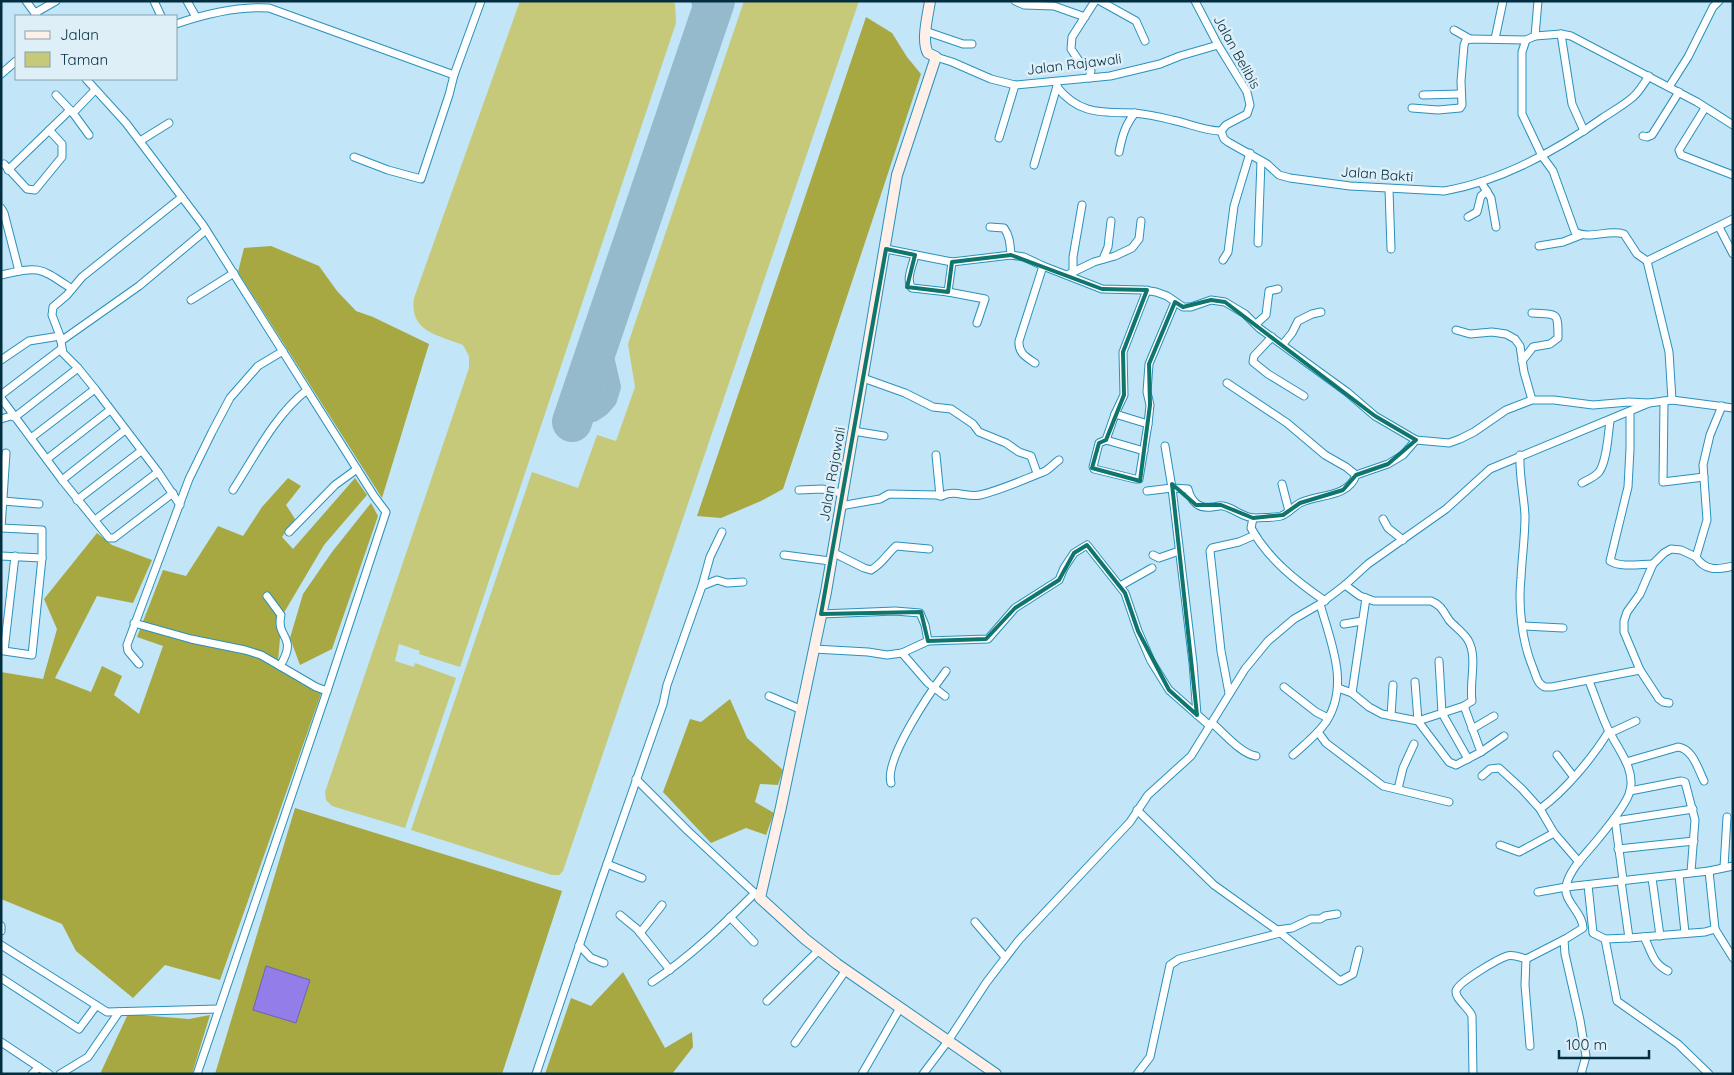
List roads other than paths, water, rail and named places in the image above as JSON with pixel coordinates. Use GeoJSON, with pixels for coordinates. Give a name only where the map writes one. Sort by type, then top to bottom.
{"type":"FeatureCollection","features":[{"type":"Feature","properties":{"kind":"street"},"geometry":{"type":"LineString","coordinates":[[26,1],[36,15],[56,1]]}},
{"type":"Feature","properties":{"kind":"street"},"geometry":{"type":"LineString","coordinates":[[154,1],[161,15]]}},
{"type":"Feature","properties":{"kind":"street"},"geometry":{"type":"LineString","coordinates":[[187,1],[196,18]]}},
{"type":"Feature","properties":{"kind":"street"},"geometry":{"type":"LineString","coordinates":[[269,8],[276,1]]}},
{"type":"Feature","properties":{"kind":"street"},"geometry":{"type":"LineString","coordinates":[[354,157],[388,170],[421,179],[454,75],[481,1]]}},
{"type":"Feature","properties":{"kind":"street"},"geometry":{"type":"LineString","coordinates":[[930,1],[925,31],[926,50],[936,57]]}},
{"type":"Feature","properties":{"kind":"street"},"geometry":{"type":"LineString","coordinates":[[1015,1],[1024,5],[1054,6],[1085,18]]}},
{"type":"Feature","properties":{"kind":"street"},"geometry":{"type":"LineString","coordinates":[[1089,78],[1091,71],[1089,65],[1079,62],[1071,49],[1072,37],[1095,1]]}},
{"type":"Feature","properties":{"kind":"street"},"geometry":{"type":"LineString","coordinates":[[1100,1],[1136,21],[1145,41]]}},
{"type":"Feature","properties":{"kind":"street","name":"Jalan Belibis"},"geometry":{"type":"LineString","coordinates":[[1195,1],[1218,45],[1247,92],[1250,105],[1247,114],[1226,125],[1221,131]]}},
{"type":"Feature","properties":{"kind":"street"},"geometry":{"type":"LineString","coordinates":[[1495,39],[1503,1]]}},
{"type":"Feature","properties":{"kind":"street"},"geometry":{"type":"LineString","coordinates":[[1535,36],[1538,1]]}},
{"type":"Feature","properties":{"kind":"street"},"geometry":{"type":"LineString","coordinates":[[1669,87],[1688,57],[1717,2]]}},
{"type":"Feature","properties":{"kind":"street"},"geometry":{"type":"LineString","coordinates":[[178,23],[252,7],[269,8],[454,75]]}},
{"type":"Feature","properties":{"kind":"street"},"geometry":{"type":"LineString","coordinates":[[1454,30],[1470,39],[1526,40],[1535,36],[1561,34],[1571,36],[1679,92],[1733,125]]}},
{"type":"Feature","properties":{"kind":"street"},"geometry":{"type":"LineString","coordinates":[[925,31],[963,44],[972,44]]}},
{"type":"Feature","properties":{"kind":"street"},"geometry":{"type":"LineString","coordinates":[[1561,34],[1572,104],[1584,131]]}},
{"type":"Feature","properties":{"kind":"street"},"geometry":{"type":"LineString","coordinates":[[1412,108],[1424,110],[1460,108],[1462,105],[1461,81],[1464,45],[1466,40],[1470,39]]}},
{"type":"Feature","properties":{"kind":"street"},"geometry":{"type":"LineString","coordinates":[[1526,40],[1522,52],[1522,114],[1542,156],[1553,171],[1576,232],[1581,235]]}},
{"type":"Feature","properties":{"kind":"street","name":"Jalan Rajawali"},"geometry":{"type":"LineString","coordinates":[[757,895],[781,807],[814,649],[886,249],[897,175],[936,57],[991,79],[1015,85],[1058,84],[1110,76],[1160,64],[1218,45]]}},
{"type":"Feature","properties":{"kind":"street"},"geometry":{"type":"LineString","coordinates":[[1,74],[15,62]]}},
{"type":"Feature","properties":{"kind":"street","name":"Jalan Bakti"},"geometry":{"type":"LineString","coordinates":[[1221,131],[1224,139],[1261,161],[1279,175],[1290,178],[1350,186],[1444,191],[1482,182],[1542,156],[1584,131],[1633,97],[1649,76]]}},
{"type":"Feature","properties":{"kind":"street"},"geometry":{"type":"LineString","coordinates":[[87,80],[140,141],[206,230],[386,514],[197,1074]]}},
{"type":"Feature","properties":{"kind":"street"},"geometry":{"type":"LineString","coordinates":[[1058,84],[1069,100],[1100,113],[1135,113],[1174,120],[1212,131],[1221,131]]}},
{"type":"Feature","properties":{"kind":"street"},"geometry":{"type":"LineString","coordinates":[[1034,165],[1058,84]]}},
{"type":"Feature","properties":{"kind":"street"},"geometry":{"type":"LineString","coordinates":[[998,138],[1015,85]]}},
{"type":"Feature","properties":{"kind":"street"},"geometry":{"type":"LineString","coordinates":[[49,130],[62,144],[62,157],[35,190],[27,189],[6,167],[95,90]]}},
{"type":"Feature","properties":{"kind":"street"},"geometry":{"type":"LineString","coordinates":[[1643,136],[1652,135],[1679,92]]}},
{"type":"Feature","properties":{"kind":"street"},"geometry":{"type":"LineString","coordinates":[[1423,96],[1461,94]]}},
{"type":"Feature","properties":{"kind":"street"},"geometry":{"type":"LineString","coordinates":[[56,95],[72,111],[89,135]]}},
{"type":"Feature","properties":{"kind":"street"},"geometry":{"type":"LineString","coordinates":[[1705,108],[1679,150],[1680,155],[1733,175]]}},
{"type":"Feature","properties":{"kind":"street"},"geometry":{"type":"LineString","coordinates":[[1118,152],[1123,133],[1135,113]]}},
{"type":"Feature","properties":{"kind":"street"},"geometry":{"type":"LineString","coordinates":[[140,141],[169,123]]}},
{"type":"Feature","properties":{"kind":"street"},"geometry":{"type":"LineString","coordinates":[[1223,260],[1228,252],[1234,206],[1250,154]]}},
{"type":"Feature","properties":{"kind":"street"},"geometry":{"type":"LineString","coordinates":[[1258,243],[1261,161]]}},
{"type":"Feature","properties":{"kind":"street"},"geometry":{"type":"LineString","coordinates":[[1482,182],[1491,198],[1496,226]]}},
{"type":"Feature","properties":{"kind":"street"},"geometry":{"type":"LineString","coordinates":[[1389,189],[1390,249]]}},
{"type":"Feature","properties":{"kind":"street"},"geometry":{"type":"LineString","coordinates":[[1468,217],[1477,212],[1481,196],[1487,191]]}},
{"type":"Feature","properties":{"kind":"street"},"geometry":{"type":"LineString","coordinates":[[180,505],[158,472],[78,368],[61,342],[52,311],[55,304],[62,300],[82,277],[182,197]]}},
{"type":"Feature","properties":{"kind":"street"},"geometry":{"type":"LineString","coordinates":[[1070,274],[1082,205]]}},
{"type":"Feature","properties":{"kind":"street"},"geometry":{"type":"LineString","coordinates":[[1,208],[4,213],[19,271]]}},
{"type":"Feature","properties":{"kind":"street"},"geometry":{"type":"LineString","coordinates":[[1647,261],[1733,219]]}},
{"type":"Feature","properties":{"kind":"street"},"geometry":{"type":"LineString","coordinates":[[1103,259],[1108,247],[1111,221]]}},
{"type":"Feature","properties":{"kind":"street"},"geometry":{"type":"LineString","coordinates":[[1070,274],[1094,262],[1132,248],[1139,239],[1140,221]]}},
{"type":"Feature","properties":{"kind":"street"},"geometry":{"type":"LineString","coordinates":[[990,227],[1004,228],[1008,233],[1011,255]]}},
{"type":"Feature","properties":{"kind":"street"},"geometry":{"type":"LineString","coordinates":[[1719,227],[1733,254]]}},
{"type":"Feature","properties":{"kind":"street"},"geometry":{"type":"LineString","coordinates":[[173,493],[112,538],[109,538],[77,500],[1,396],[61,342],[139,286],[206,230]]}},
{"type":"Feature","properties":{"kind":"street"},"geometry":{"type":"LineString","coordinates":[[1539,246],[1563,242],[1581,235],[1618,232],[1624,234],[1637,254],[1647,261],[1669,352],[1672,400]]}},
{"type":"Feature","properties":{"kind":"street"},"geometry":{"type":"LineString","coordinates":[[886,249],[952,262],[1011,255],[1024,257],[1043,266],[1070,274],[1102,289],[1147,290],[1167,296],[1183,307],[1211,300],[1225,302],[1245,314],[1272,337],[1347,392],[1376,416],[1416,440],[1450,442],[1460,439],[1506,410],[1532,400],[1593,404],[1649,403],[1672,400],[1733,408]]}},
{"type":"Feature","properties":{"kind":"street"},"geometry":{"type":"LineString","coordinates":[[915,255],[909,280],[912,288],[984,298],[977,323]]}},
{"type":"Feature","properties":{"kind":"street"},"geometry":{"type":"LineString","coordinates":[[948,292],[952,262]]}},
{"type":"Feature","properties":{"kind":"street"},"geometry":{"type":"LineString","coordinates":[[1035,363],[1022,355],[1019,341],[1043,266]]}},
{"type":"Feature","properties":{"kind":"street"},"geometry":{"type":"LineString","coordinates":[[1,275],[31,269],[44,270],[72,289]]}},
{"type":"Feature","properties":{"kind":"street"},"geometry":{"type":"LineString","coordinates":[[191,300],[234,273]]}},
{"type":"Feature","properties":{"kind":"street"},"geometry":{"type":"LineString","coordinates":[[1256,324],[1266,315],[1269,291],[1278,289]]}},
{"type":"Feature","properties":{"kind":"street"},"geometry":{"type":"LineString","coordinates":[[1106,440],[1124,395],[1123,352],[1147,290]]}},
{"type":"Feature","properties":{"kind":"street"},"geometry":{"type":"LineString","coordinates":[[1144,451],[1106,440],[1099,443],[1093,467],[1094,469],[1140,479],[1148,424],[1150,405],[1147,392],[1149,364],[1175,302]]}},
{"type":"Feature","properties":{"kind":"street"},"geometry":{"type":"LineString","coordinates":[[1283,344],[1292,334],[1298,321],[1320,312]]}},
{"type":"Feature","properties":{"kind":"street"},"geometry":{"type":"LineString","coordinates":[[1522,360],[1533,347],[1550,344],[1558,338],[1557,317],[1532,313]]}},
{"type":"Feature","properties":{"kind":"street"},"geometry":{"type":"LineString","coordinates":[[1456,330],[1470,334],[1492,332],[1506,334],[1515,338],[1520,346],[1524,372],[1532,400]]}},
{"type":"Feature","properties":{"kind":"street"},"geometry":{"type":"LineString","coordinates":[[1272,337],[1254,356],[1253,362],[1268,374],[1304,396]]}},
{"type":"Feature","properties":{"kind":"street"},"geometry":{"type":"LineString","coordinates":[[1,360],[28,341],[61,342]]}},
{"type":"Feature","properties":{"kind":"street"},"geometry":{"type":"LineString","coordinates":[[139,664],[128,651],[127,645],[189,479],[230,398],[258,366],[283,351]]}},
{"type":"Feature","properties":{"kind":"street"},"geometry":{"type":"LineString","coordinates":[[1,420],[11,416],[15,417],[78,368]]}},
{"type":"Feature","properties":{"kind":"street"},"geometry":{"type":"LineString","coordinates":[[863,378],[905,393],[933,407],[951,409],[973,424],[979,432],[1006,443],[1019,452],[1032,456],[1036,473]]}},
{"type":"Feature","properties":{"kind":"street"},"geometry":{"type":"LineString","coordinates":[[1227,383],[1287,423],[1325,454],[1356,475]]}},
{"type":"Feature","properties":{"kind":"street"},"geometry":{"type":"LineString","coordinates":[[31,438],[95,389]]}},
{"type":"Feature","properties":{"kind":"street"},"geometry":{"type":"LineString","coordinates":[[233,490],[274,427],[296,398],[307,390]]}},
{"type":"Feature","properties":{"kind":"street"},"geometry":{"type":"LineString","coordinates":[[1664,401],[1663,482],[1704,478]]}},
{"type":"Feature","properties":{"kind":"street"},"geometry":{"type":"LineString","coordinates":[[923,1074],[1005,958],[1072,882],[1130,822],[1148,795],[1191,756],[1244,669],[1268,641],[1294,619],[1345,585],[1368,564],[1446,509],[1490,469],[1520,455],[1610,421],[1649,403]]}},
{"type":"Feature","properties":{"kind":"street"},"geometry":{"type":"LineString","coordinates":[[1696,557],[1707,520],[1703,465],[1710,435],[1722,406]]}},
{"type":"Feature","properties":{"kind":"street"},"geometry":{"type":"LineString","coordinates":[[47,459],[110,410]]}},
{"type":"Feature","properties":{"kind":"street"},"geometry":{"type":"LineString","coordinates":[[1630,412],[1628,487],[1610,561],[1622,565],[1653,564]]}},
{"type":"Feature","properties":{"kind":"street"},"geometry":{"type":"LineString","coordinates":[[1115,414],[1148,424]]}},
{"type":"Feature","properties":{"kind":"street"},"geometry":{"type":"LineString","coordinates":[[1582,483],[1598,474],[1601,470],[1610,421]]}},
{"type":"Feature","properties":{"kind":"street"},"geometry":{"type":"LineString","coordinates":[[62,480],[125,430]]}},
{"type":"Feature","properties":{"kind":"street"},"geometry":{"type":"LineString","coordinates":[[853,431],[884,436]]}},
{"type":"Feature","properties":{"kind":"street"},"geometry":{"type":"LineString","coordinates":[[1148,491],[1172,488],[1188,489],[1191,500],[1196,505],[1210,508],[1221,505],[1253,518],[1283,516],[1307,501],[1343,490],[1350,485],[1356,475],[1388,464],[1402,455],[1416,440]]}},
{"type":"Feature","properties":{"kind":"street"},"geometry":{"type":"LineString","coordinates":[[1165,446],[1172,488],[1193,663],[1197,714]]}},
{"type":"Feature","properties":{"kind":"street"},"geometry":{"type":"LineString","coordinates":[[77,500],[141,451]]}},
{"type":"Feature","properties":{"kind":"street"},"geometry":{"type":"LineString","coordinates":[[6,453],[1,528],[42,530],[42,558],[32,655],[4,651],[15,556]]}},
{"type":"Feature","properties":{"kind":"street"},"geometry":{"type":"LineString","coordinates":[[936,455],[940,496]]}},
{"type":"Feature","properties":{"kind":"street"},"geometry":{"type":"LineString","coordinates":[[1520,455],[1519,472],[1523,488],[1525,518],[1520,578],[1520,614],[1531,664],[1541,686],[1552,687],[1640,670]]}},
{"type":"Feature","properties":{"kind":"street"},"geometry":{"type":"LineString","coordinates":[[840,506],[875,500],[889,494],[940,496],[949,493],[978,495],[1000,490],[1042,472],[1058,460]]}},
{"type":"Feature","properties":{"kind":"street"},"geometry":{"type":"LineString","coordinates":[[289,532],[336,485],[357,469]]}},
{"type":"Feature","properties":{"kind":"street"},"geometry":{"type":"LineString","coordinates":[[95,520],[158,472]]}},
{"type":"Feature","properties":{"kind":"street"},"geometry":{"type":"LineString","coordinates":[[1282,484],[1289,511]]}},
{"type":"Feature","properties":{"kind":"street"},"geometry":{"type":"LineString","coordinates":[[799,490],[822,489],[842,493]]}},
{"type":"Feature","properties":{"kind":"street"},"geometry":{"type":"LineString","coordinates":[[3,500],[39,504]]}},
{"type":"Feature","properties":{"kind":"street"},"geometry":{"type":"LineString","coordinates":[[1253,518],[1251,528],[1272,556],[1296,581],[1322,602],[1336,658],[1339,678],[1337,696],[1328,718],[1318,732],[1293,755]]}},
{"type":"Feature","properties":{"kind":"street"},"geometry":{"type":"LineString","coordinates":[[1383,519],[1388,528],[1403,540]]}},
{"type":"Feature","properties":{"kind":"street"},"geometry":{"type":"LineString","coordinates":[[536,1074],[578,945],[663,704],[667,685],[710,558],[722,532]]}},
{"type":"Feature","properties":{"kind":"street"},"geometry":{"type":"LineString","coordinates":[[1229,693],[1221,651],[1210,551],[1212,548],[1245,540],[1255,535]]}},
{"type":"Feature","properties":{"kind":"street"},"geometry":{"type":"LineString","coordinates":[[814,649],[887,655],[902,653],[928,642],[988,639],[1015,608],[1059,580],[1074,553],[1087,544],[1125,593],[1138,631],[1152,661],[1169,690],[1234,744],[1250,755],[1256,756]]}},
{"type":"Feature","properties":{"kind":"street"},"geometry":{"type":"LineString","coordinates":[[784,554],[831,557],[871,570],[879,566],[888,552],[896,546],[929,549]]}},
{"type":"Feature","properties":{"kind":"street"},"geometry":{"type":"LineString","coordinates":[[1670,703],[1663,702],[1659,698],[1640,670],[1624,632],[1624,621],[1627,612],[1640,594],[1653,564],[1671,549],[1681,550],[1696,557],[1700,563],[1710,569],[1733,566]]}},
{"type":"Feature","properties":{"kind":"street"},"geometry":{"type":"LineString","coordinates":[[1153,555],[1159,558],[1179,551]]}},
{"type":"Feature","properties":{"kind":"street"},"geometry":{"type":"LineString","coordinates":[[1,556],[42,558]]}},
{"type":"Feature","properties":{"kind":"street"},"geometry":{"type":"LineString","coordinates":[[1120,586],[1152,568]]}},
{"type":"Feature","properties":{"kind":"street"},"geometry":{"type":"LineString","coordinates":[[702,586],[717,580],[727,583],[743,582]]}},
{"type":"Feature","properties":{"kind":"street"},"geometry":{"type":"LineString","coordinates":[[1338,688],[1352,694],[1368,707],[1382,714],[1418,721],[1434,714],[1464,706],[1472,701],[1474,695],[1473,663],[1470,645],[1439,605],[1431,601],[1374,601],[1360,596],[1345,585]]}},
{"type":"Feature","properties":{"kind":"street"},"geometry":{"type":"LineString","coordinates":[[267,596],[281,614],[280,627],[288,642],[288,653],[280,666]]}},
{"type":"Feature","properties":{"kind":"street"},"geometry":{"type":"LineString","coordinates":[[1352,694],[1366,598]]}},
{"type":"Feature","properties":{"kind":"street"},"geometry":{"type":"LineString","coordinates":[[820,614],[920,612],[928,642]]}},
{"type":"Feature","properties":{"kind":"street"},"geometry":{"type":"LineString","coordinates":[[1344,624],[1362,621]]}},
{"type":"Feature","properties":{"kind":"street"},"geometry":{"type":"LineString","coordinates":[[134,623],[191,639],[261,655],[327,692]]}},
{"type":"Feature","properties":{"kind":"street"},"geometry":{"type":"LineString","coordinates":[[1523,626],[1563,628]]}},
{"type":"Feature","properties":{"kind":"street"},"geometry":{"type":"LineString","coordinates":[[902,653],[945,696]]}},
{"type":"Feature","properties":{"kind":"street"},"geometry":{"type":"LineString","coordinates":[[1439,661],[1442,713],[1468,759]]}},
{"type":"Feature","properties":{"kind":"street"},"geometry":{"type":"LineString","coordinates":[[891,783],[890,775],[899,748],[934,687],[946,671]]}},
{"type":"Feature","properties":{"kind":"street"},"geometry":{"type":"LineString","coordinates":[[1589,681],[1609,732],[1626,762],[1630,777],[1630,792],[1615,820],[1579,862],[1566,887],[1566,895],[1580,916],[1584,928],[1605,939],[1660,936],[1704,932],[1715,929]]}},
{"type":"Feature","properties":{"kind":"street"},"geometry":{"type":"LineString","coordinates":[[1415,682],[1418,721],[1449,762],[1456,765],[1481,752],[1504,736]]}},
{"type":"Feature","properties":{"kind":"street"},"geometry":{"type":"LineString","coordinates":[[1391,716],[1393,685]]}},
{"type":"Feature","properties":{"kind":"street"},"geometry":{"type":"LineString","coordinates":[[1284,687],[1316,712],[1328,718]]}},
{"type":"Feature","properties":{"kind":"street"},"geometry":{"type":"LineString","coordinates":[[769,696],[802,710]]}},
{"type":"Feature","properties":{"kind":"street"},"geometry":{"type":"LineString","coordinates":[[1464,706],[1481,752]]}},
{"type":"Feature","properties":{"kind":"street"},"geometry":{"type":"LineString","coordinates":[[1472,729],[1494,716]]}},
{"type":"Feature","properties":{"kind":"street"},"geometry":{"type":"LineString","coordinates":[[1540,810],[1558,796],[1609,732],[1636,721]]}},
{"type":"Feature","properties":{"kind":"street"},"geometry":{"type":"LineString","coordinates":[[1318,732],[1326,743],[1383,786],[1449,802]]}},
{"type":"Feature","properties":{"kind":"street"},"geometry":{"type":"LineString","coordinates":[[1398,789],[1414,744]]}},
{"type":"Feature","properties":{"kind":"street"},"geometry":{"type":"LineString","coordinates":[[1626,762],[1678,747],[1684,748],[1688,751],[1704,781]]}},
{"type":"Feature","properties":{"kind":"street"},"geometry":{"type":"LineString","coordinates":[[1557,755],[1573,776]]}},
{"type":"Feature","properties":{"kind":"street"},"geometry":{"type":"LineString","coordinates":[[1482,776],[1490,769],[1499,768],[1522,789],[1540,810],[1554,833],[1579,862]]}},
{"type":"Feature","properties":{"kind":"street"},"geometry":{"type":"LineString","coordinates":[[636,779],[688,831],[819,950],[996,1074]]}},
{"type":"Feature","properties":{"kind":"street"},"geometry":{"type":"LineString","coordinates":[[1630,792],[1685,782],[1695,820],[1691,872]]}},
{"type":"Feature","properties":{"kind":"street"},"geometry":{"type":"LineString","coordinates":[[1137,810],[1214,885],[1340,981],[1353,974],[1359,950]]}},
{"type":"Feature","properties":{"kind":"street"},"geometry":{"type":"LineString","coordinates":[[1615,820],[1693,810]]}},
{"type":"Feature","properties":{"kind":"street"},"geometry":{"type":"LineString","coordinates":[[1724,867],[1727,816]]}},
{"type":"Feature","properties":{"kind":"street"},"geometry":{"type":"LineString","coordinates":[[1615,820],[1629,938]]}},
{"type":"Feature","properties":{"kind":"street"},"geometry":{"type":"LineString","coordinates":[[1500,845],[1519,852],[1554,833]]}},
{"type":"Feature","properties":{"kind":"street"},"geometry":{"type":"LineString","coordinates":[[1618,849],[1694,841]]}},
{"type":"Feature","properties":{"kind":"street"},"geometry":{"type":"LineString","coordinates":[[607,864],[642,878]]}},
{"type":"Feature","properties":{"kind":"street"},"geometry":{"type":"LineString","coordinates":[[1538,892],[1566,887],[1709,871],[1733,866]]}},
{"type":"Feature","properties":{"kind":"street"},"geometry":{"type":"LineString","coordinates":[[1709,871],[1715,929],[1733,958]]}},
{"type":"Feature","properties":{"kind":"street"},"geometry":{"type":"LineString","coordinates":[[1679,875],[1685,933]]}},
{"type":"Feature","properties":{"kind":"street"},"geometry":{"type":"LineString","coordinates":[[1652,878],[1660,936]]}},
{"type":"Feature","properties":{"kind":"street"},"geometry":{"type":"LineString","coordinates":[[1588,885],[1594,934]]}},
{"type":"Feature","properties":{"kind":"street"},"geometry":{"type":"LineString","coordinates":[[652,982],[670,970],[757,895]]}},
{"type":"Feature","properties":{"kind":"street"},"geometry":{"type":"LineString","coordinates":[[640,933],[662,905]]}},
{"type":"Feature","properties":{"kind":"street"},"geometry":{"type":"LineString","coordinates":[[1137,1074],[1150,1057],[1170,965],[1179,959],[1292,928],[1311,919],[1320,919],[1337,914]]}},
{"type":"Feature","properties":{"kind":"street"},"geometry":{"type":"LineString","coordinates":[[620,915],[640,933],[670,970]]}},
{"type":"Feature","properties":{"kind":"street"},"geometry":{"type":"LineString","coordinates":[[730,917],[754,942]]}},
{"type":"Feature","properties":{"kind":"street"},"geometry":{"type":"LineString","coordinates":[[975,922],[1005,958]]}},
{"type":"Feature","properties":{"kind":"street"},"geometry":{"type":"LineString","coordinates":[[1,926],[1,931]]}},
{"type":"Feature","properties":{"kind":"street"},"geometry":{"type":"LineString","coordinates":[[1473,1074],[1472,1016],[1469,1008],[1457,996],[1456,990],[1459,985],[1507,956],[1514,955],[1526,959],[1584,928]]}},
{"type":"Feature","properties":{"kind":"street"},"geometry":{"type":"LineString","coordinates":[[1644,937],[1654,960],[1659,966],[1668,971]]}},
{"type":"Feature","properties":{"kind":"street"},"geometry":{"type":"LineString","coordinates":[[1605,939],[1617,1001],[1678,1044],[1709,1074]]}},
{"type":"Feature","properties":{"kind":"street"},"geometry":{"type":"LineString","coordinates":[[1564,940],[1565,954],[1586,1056],[1581,1074]]}},
{"type":"Feature","properties":{"kind":"street"},"geometry":{"type":"LineString","coordinates":[[1,945],[107,1012],[218,1009]]}},
{"type":"Feature","properties":{"kind":"street"},"geometry":{"type":"LineString","coordinates":[[578,945],[591,958],[604,963]]}},
{"type":"Feature","properties":{"kind":"street"},"geometry":{"type":"LineString","coordinates":[[767,1001],[819,950]]}},
{"type":"Feature","properties":{"kind":"street"},"geometry":{"type":"LineString","coordinates":[[1526,959],[1525,985],[1530,1046]]}},
{"type":"Feature","properties":{"kind":"street"},"geometry":{"type":"LineString","coordinates":[[795,1043],[846,970]]}},
{"type":"Feature","properties":{"kind":"street"},"geometry":{"type":"LineString","coordinates":[[1,978],[79,1029],[96,1006]]}},
{"type":"Feature","properties":{"kind":"street"},"geometry":{"type":"LineString","coordinates":[[862,1074],[900,1008]]}},
{"type":"Feature","properties":{"kind":"street"},"geometry":{"type":"LineString","coordinates":[[60,1074],[88,1058],[119,1012]]}},
{"type":"Feature","properties":{"kind":"street"},"geometry":{"type":"LineString","coordinates":[[1,1042],[50,1074]]}},
{"type":"Feature","properties":{"kind":"street"},"geometry":{"type":"LineString","coordinates":[[32,1074],[39,1067]]}}]}
